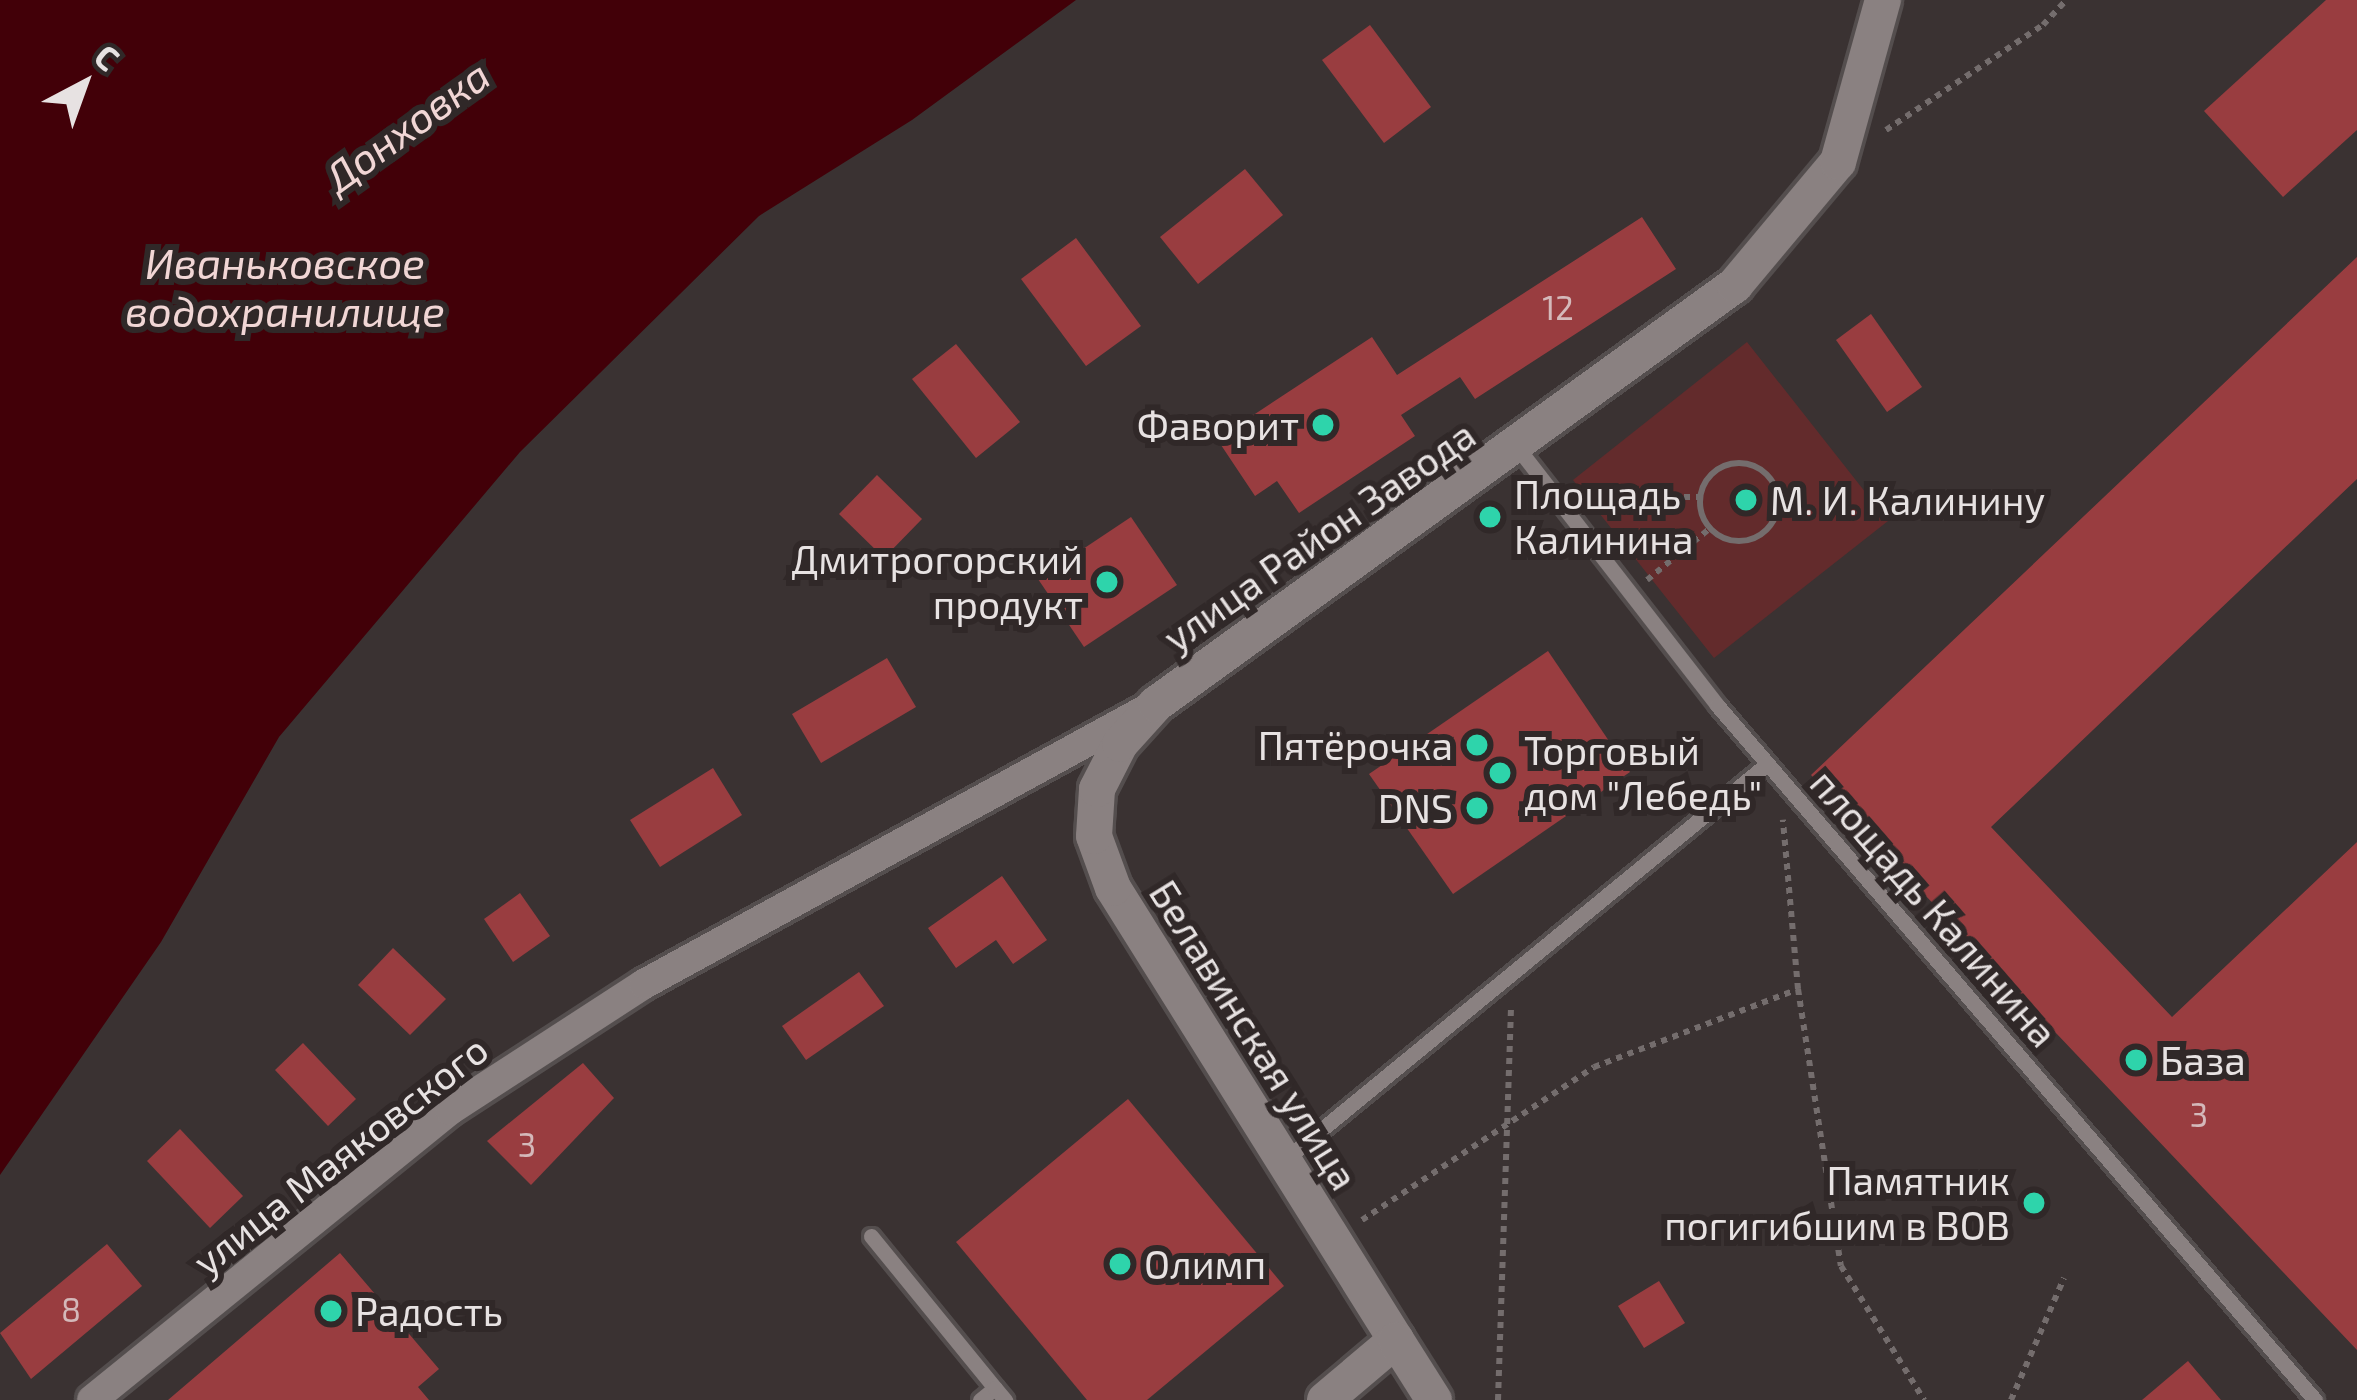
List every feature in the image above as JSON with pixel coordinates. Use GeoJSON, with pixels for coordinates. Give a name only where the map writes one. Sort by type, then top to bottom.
{"type":"FeatureCollection","features":[{"type":"Feature","properties":{"kind":"street","name":"улица Район Завода"},"geometry":{"type":"LineString","coordinates":[[644,984],[1156,704],[1517,448],[1735,284],[1838,162],[1883,0]]}},
{"type":"Feature","properties":{"kind":"street","name":"Белавинская улица"},"geometry":{"type":"LineString","coordinates":[[1156,704],[1120,744],[1096,789],[1101,864],[1434,1400]]}},
{"type":"Feature","properties":{"kind":"street","name":"улица Маяковского"},"geometry":{"type":"LineString","coordinates":[[112,1394],[450,1110],[644,984]]}},
{"type":"Feature","properties":{"kind":"street"},"geometry":{"type":"LineString","coordinates":[[1325,1400],[1396,1340]]}},
{"type":"Feature","properties":{"kind":"lane","name":"площадь Калинина"},"geometry":{"type":"LineString","coordinates":[[1517,448],[1767,764],[2315,1400]]}},
{"type":"Feature","properties":{"kind":"lane"},"geometry":{"type":"LineString","coordinates":[[1283,1161],[1767,764]]}},
{"type":"Feature","properties":{"kind":"lane"},"geometry":{"type":"LineString","coordinates":[[871,1236],[1000,1394],[980,1400]]}},
{"type":"Feature","properties":{"kind":"path"},"geometry":{"type":"LineString","coordinates":[[1838,162],[2027,36],[2066,0]]}},
{"type":"Feature","properties":{"kind":"path"},"geometry":{"type":"LineString","coordinates":[[1729,463],[1753,464],[1772,478],[1779,501],[1772,524],[1754,539],[1730,541],[1709,529],[1699,497],[1708,476],[1729,463]]}},
{"type":"Feature","properties":{"kind":"path"},"geometry":{"type":"LineString","coordinates":[[1555,497],[1699,497]]}},
{"type":"Feature","properties":{"kind":"path"},"geometry":{"type":"LineString","coordinates":[[1630,594],[1709,529]]}},
{"type":"Feature","properties":{"kind":"path"},"geometry":{"type":"LineString","coordinates":[[1779,778],[1798,988],[1841,1266],[1924,1400]]}},
{"type":"Feature","properties":{"kind":"path"},"geometry":{"type":"LineString","coordinates":[[1498,1400],[1512,973]]}},
{"type":"Feature","properties":{"kind":"path"},"geometry":{"type":"LineString","coordinates":[[1354,1225],[1594,1067],[1798,988]]}},
{"type":"Feature","properties":{"kind":"path"},"geometry":{"type":"LineString","coordinates":[[2011,1400],[2064,1278]]}},
{"type":"Feature","properties":{"kind":"shaded area"},"geometry":{"type":"Polygon","coordinates":[[[1747,342],[1888,521],[1714,658],[1573,480],[1747,342]]]}},
{"type":"Feature","properties":{"kind":"water","name":"Иваньковское водохранилище"},"geometry":{"type":"Polygon","coordinates":[[[0,0],[1076,0],[912,120],[759,216],[520,452],[279,737],[161,942],[0,1175],[0,0]]]}},
{"type":"Feature","properties":{"kind":"building"},"geometry":{"type":"Polygon","coordinates":[[[2326,0],[2357,0],[2357,130],[2283,197],[2204,111],[2326,0]]]}},
{"type":"Feature","properties":{"kind":"building"},"geometry":{"type":"Polygon","coordinates":[[[1370,25],[1431,107],[1384,143],[1322,60],[1370,25]]]}},
{"type":"Feature","properties":{"kind":"building"},"geometry":{"type":"Polygon","coordinates":[[[1245,169],[1283,215],[1198,284],[1160,237],[1245,169]]]}},
{"type":"Feature","properties":{"kind":"building"},"geometry":{"type":"Polygon","coordinates":[[[1642,217],[1676,269],[1475,399],[1460,377],[1401,415],[1415,436],[1299,513],[1277,481],[1255,496],[1217,439],[1372,337],[1397,375],[1642,217]]]}},
{"type":"Feature","properties":{"kind":"building"},"geometry":{"type":"Polygon","coordinates":[[[1076,238],[1141,326],[1086,366],[1021,279],[1076,238]]]}},
{"type":"Feature","properties":{"kind":"building"},"geometry":{"type":"Polygon","coordinates":[[[2357,257],[2357,479],[1991,827],[2172,1017],[2357,842],[2357,1350],[1811,775],[2357,257]]]}},
{"type":"Feature","properties":{"kind":"building"},"geometry":{"type":"Polygon","coordinates":[[[1871,314],[1922,387],[1887,412],[1836,340],[1871,314]]]}},
{"type":"Feature","properties":{"kind":"building"},"geometry":{"type":"Polygon","coordinates":[[[956,344],[1020,422],[976,458],[912,379],[956,344]]]}},
{"type":"Feature","properties":{"kind":"building"},"geometry":{"type":"Polygon","coordinates":[[[877,475],[922,519],[884,558],[839,514],[877,475]]]}},
{"type":"Feature","properties":{"kind":"building","name":"Дмитрогорский продукт"},"geometry":{"type":"Polygon","coordinates":[[[1131,517],[1177,585],[1084,647],[1038,579],[1131,517]]]}},
{"type":"Feature","properties":{"kind":"building","name":"Торговый дом \"Лебедь\""},"geometry":{"type":"Polygon","coordinates":[[[1548,651],[1630,772],[1453,894],[1369,774],[1548,651]]]}},
{"type":"Feature","properties":{"kind":"building"},"geometry":{"type":"Polygon","coordinates":[[[887,658],[916,707],[821,763],[792,714],[887,658]]]}},
{"type":"Feature","properties":{"kind":"building"},"geometry":{"type":"Polygon","coordinates":[[[713,768],[742,815],[660,867],[630,820],[713,768]]]}},
{"type":"Feature","properties":{"kind":"building"},"geometry":{"type":"Polygon","coordinates":[[[1002,876],[1047,940],[1013,964],[996,940],[956,968],[928,928],[1002,876]]]}},
{"type":"Feature","properties":{"kind":"building"},"geometry":{"type":"Polygon","coordinates":[[[520,893],[550,936],[513,962],[484,919],[520,893]]]}},
{"type":"Feature","properties":{"kind":"building"},"geometry":{"type":"Polygon","coordinates":[[[393,948],[446,999],[410,1035],[358,985],[393,948]]]}},
{"type":"Feature","properties":{"kind":"building"},"geometry":{"type":"Polygon","coordinates":[[[859,972],[884,1006],[806,1060],[782,1026],[859,972]]]}},
{"type":"Feature","properties":{"kind":"building"},"geometry":{"type":"Polygon","coordinates":[[[303,1043],[356,1099],[328,1126],[275,1070],[303,1043]]]}},
{"type":"Feature","properties":{"kind":"building"},"geometry":{"type":"Polygon","coordinates":[[[583,1063],[614,1098],[531,1185],[487,1141],[583,1063]]]}},
{"type":"Feature","properties":{"kind":"building","name":"Олимп"},"geometry":{"type":"Polygon","coordinates":[[[1128,1099],[1284,1286],[1147,1400],[1087,1400],[956,1242],[1128,1099]]]}},
{"type":"Feature","properties":{"kind":"building"},"geometry":{"type":"Polygon","coordinates":[[[180,1129],[243,1196],[210,1228],[147,1161],[180,1129]]]}},
{"type":"Feature","properties":{"kind":"building"},"geometry":{"type":"Polygon","coordinates":[[[107,1244],[142,1286],[31,1379],[0,1333],[107,1244]]]}},
{"type":"Feature","properties":{"kind":"building","name":"Радость"},"geometry":{"type":"Polygon","coordinates":[[[340,1253],[439,1369],[418,1387],[429,1400],[168,1400],[340,1253]]]}},
{"type":"Feature","properties":{"kind":"building"},"geometry":{"type":"Polygon","coordinates":[[[1659,1281],[1685,1323],[1644,1348],[1618,1306],[1659,1281]]]}},
{"type":"Feature","properties":{"kind":"building"},"geometry":{"type":"Polygon","coordinates":[[[2188,1361],[2221,1400],[2142,1400],[2188,1361]]]}},
{"type":"Feature","properties":{"kind":"place","name":"Фаворит"},"geometry":{"type":"Point","coordinates":[1323,425]}},
{"type":"Feature","properties":{"kind":"place","name":"М. И. Калинину"},"geometry":{"type":"Point","coordinates":[1746,500]}},
{"type":"Feature","properties":{"kind":"place","name":"Площадь Калинина"},"geometry":{"type":"Point","coordinates":[1490,517]}},
{"type":"Feature","properties":{"kind":"place","name":"Дмитрогорский продукт"},"geometry":{"type":"Point","coordinates":[1107,582]}},
{"type":"Feature","properties":{"kind":"place","name":"Пятёрочка"},"geometry":{"type":"Point","coordinates":[1477,745]}},
{"type":"Feature","properties":{"kind":"place","name":"Торговый дом \"Лебедь\""},"geometry":{"type":"Point","coordinates":[1500,773]}},
{"type":"Feature","properties":{"kind":"place","name":"DNS"},"geometry":{"type":"Point","coordinates":[1477,808]}},
{"type":"Feature","properties":{"kind":"place","name":"База"},"geometry":{"type":"Point","coordinates":[2136,1060]}},
{"type":"Feature","properties":{"kind":"place","name":"Памятник погигибшим в ВОВ"},"geometry":{"type":"Point","coordinates":[2034,1203]}},
{"type":"Feature","properties":{"kind":"place","name":"Олимп"},"geometry":{"type":"Point","coordinates":[1120,1264]}},
{"type":"Feature","properties":{"kind":"place","name":"Радость"},"geometry":{"type":"Point","coordinates":[331,1311]}},
{"type":"Feature","properties":{"kind":"water label","name":"Донховка"},"geometry":{"type":"Point","coordinates":[406,125]}}]}
